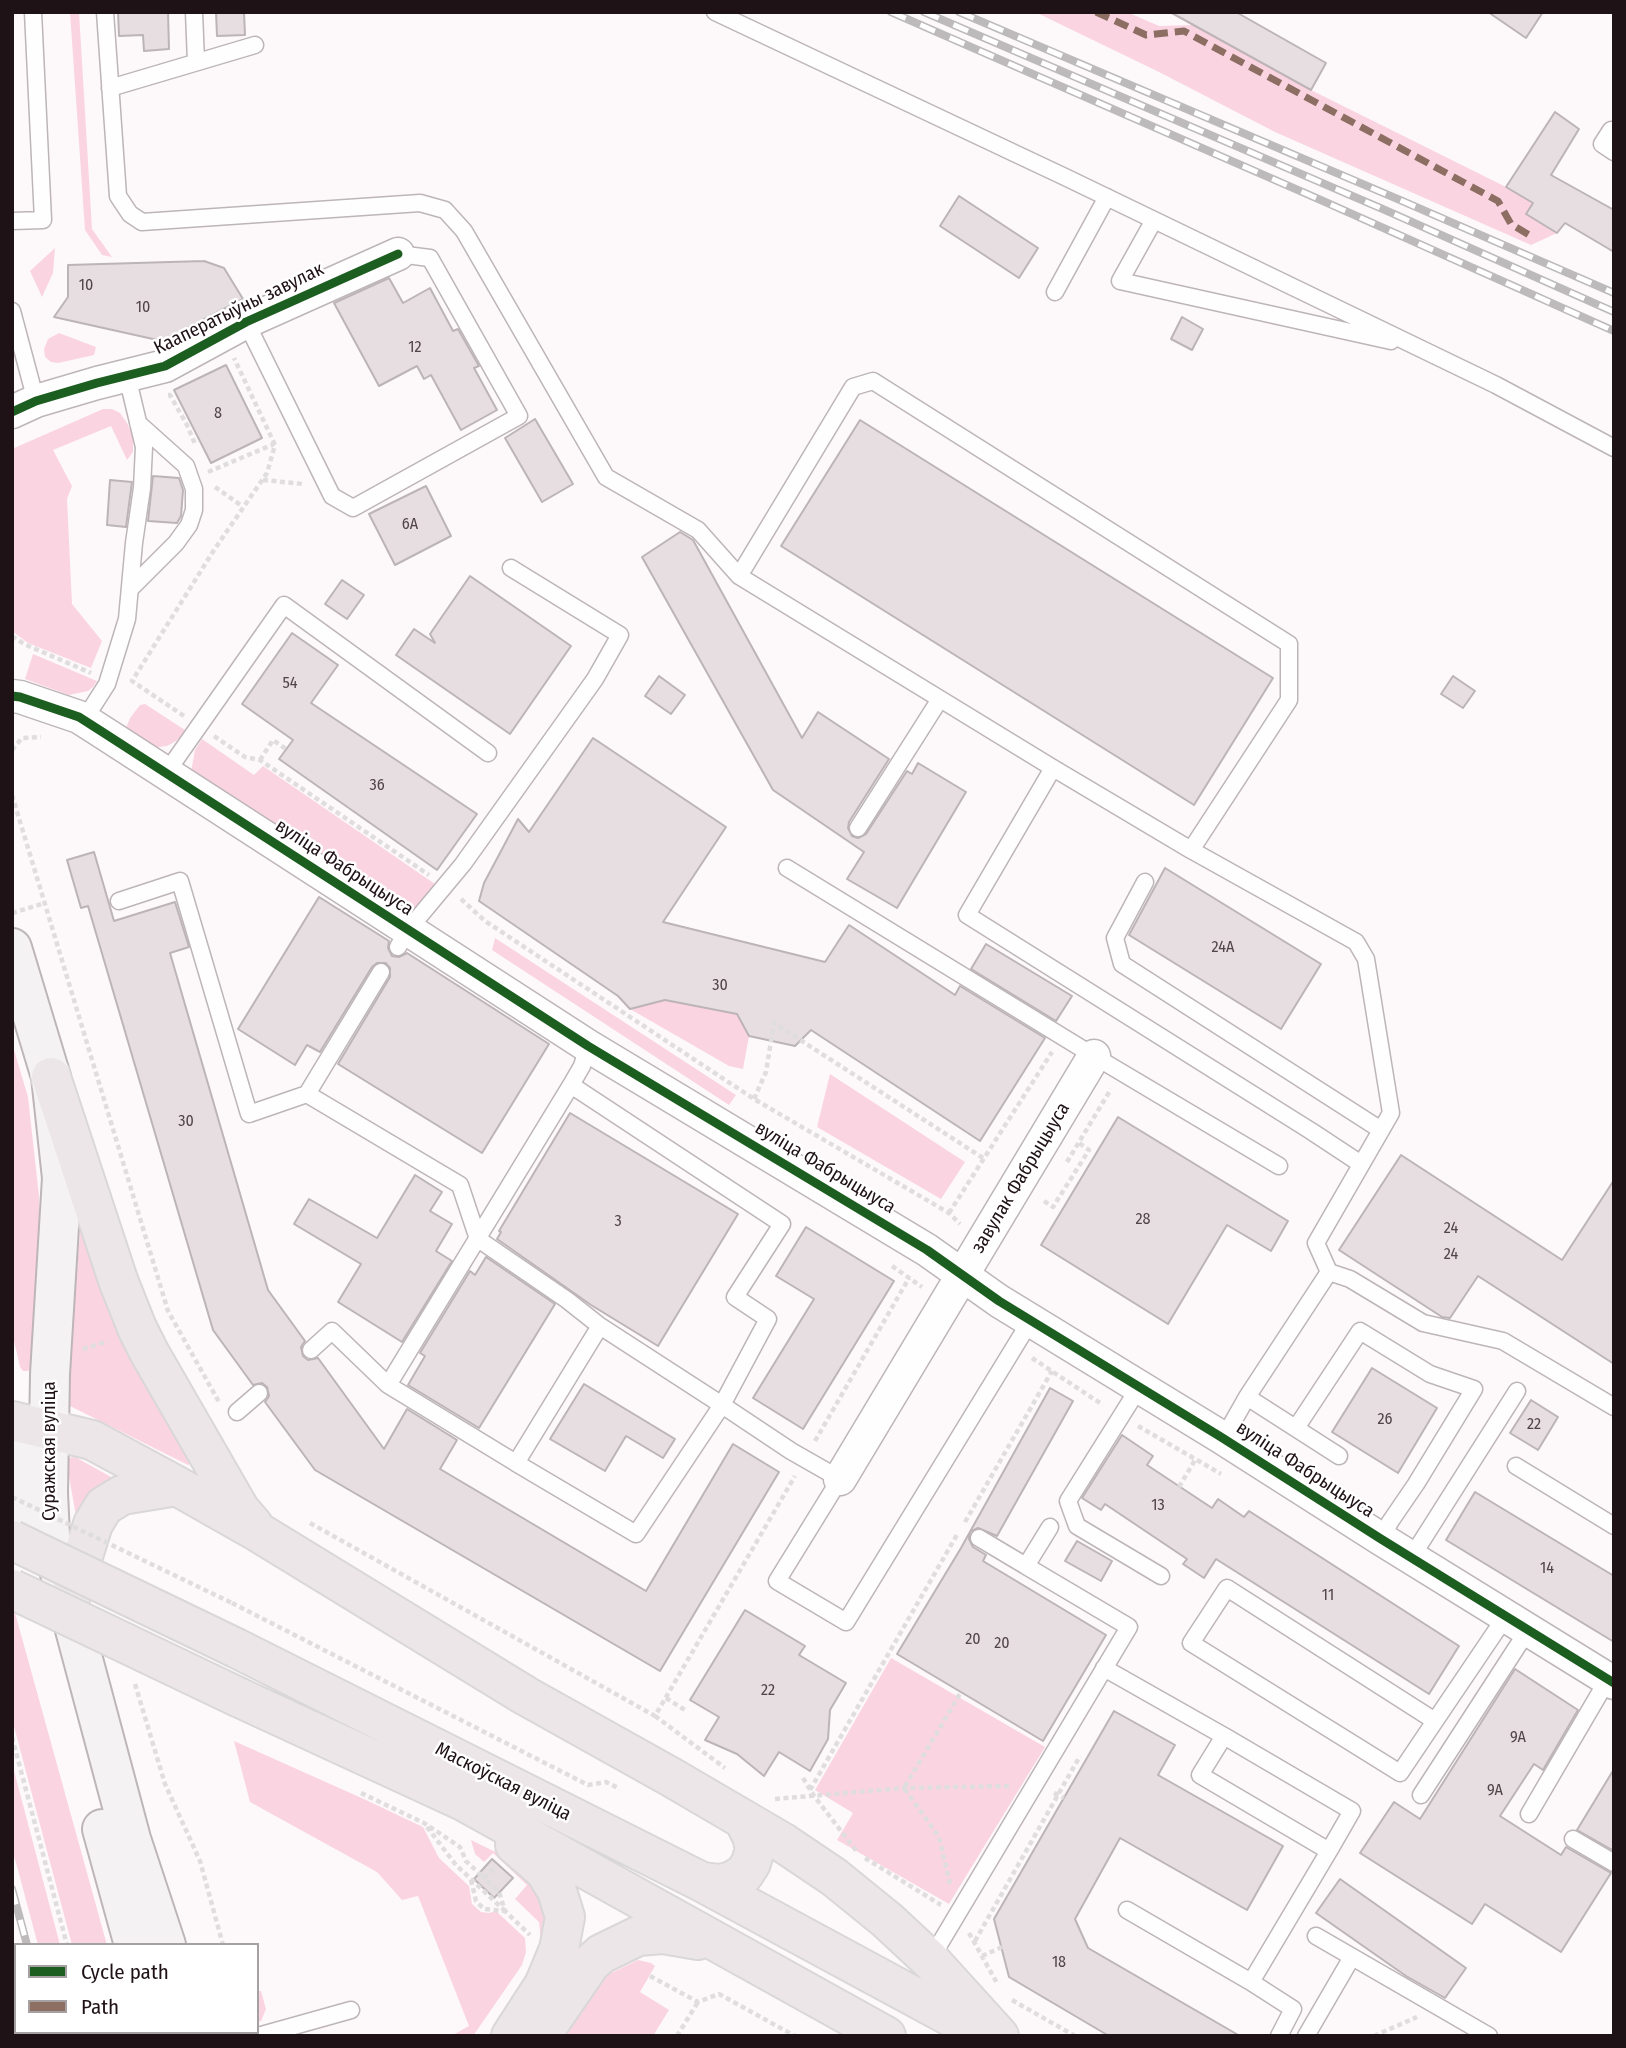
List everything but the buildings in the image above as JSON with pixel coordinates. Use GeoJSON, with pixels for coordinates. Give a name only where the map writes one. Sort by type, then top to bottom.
{"type":"FeatureCollection","features":[{"type":"Feature","properties":{"kind":"main road","name":"Суражская вуліца"},"geometry":{"type":"LineString","coordinates":[[12,948],[51,1077],[62,1178],[50,1374],[31,1433],[59,1667],[133,1943]]}},
{"type":"Feature","properties":{"kind":"main road"},"geometry":{"type":"LineString","coordinates":[[51,1077],[114,1268],[137,1328],[240,1510],[258,1532]]}},
{"type":"Feature","properties":{"kind":"main road"},"geometry":{"type":"LineString","coordinates":[[12,1421],[31,1433],[92,1440],[258,1532],[526,1696],[756,1810],[782,1842],[834,1877],[887,1920],[930,1960],[999,2036]]}},
{"type":"Feature","properties":{"kind":"main road","name":"Суражская вуліца"},"geometry":{"type":"LineString","coordinates":[[31,1433],[49,1514],[50,1536],[68,1605],[131,1839],[165,1943]]}},
{"type":"Feature","properties":{"kind":"main road"},"geometry":{"type":"LineString","coordinates":[[68,1605],[93,1524],[104,1506],[122,1495],[177,1486]]}},
{"type":"Feature","properties":{"kind":"main road","name":"Маскоўская вуліца"},"geometry":{"type":"LineString","coordinates":[[12,1540],[236,1648],[702,1882],[986,2036]]}},
{"type":"Feature","properties":{"kind":"main road","name":"Маскоўская вуліца"},"geometry":{"type":"LineString","coordinates":[[12,1589],[463,1801],[886,2036]]}},
{"type":"Feature","properties":{"kind":"main road"},"geometry":{"type":"LineString","coordinates":[[463,1801],[545,1871],[557,1891],[565,1917],[559,1949],[544,1985],[511,2036]]}},
{"type":"Feature","properties":{"kind":"main road"},"geometry":{"type":"LineString","coordinates":[[702,1882],[720,1884],[744,1874],[751,1863],[754,1849],[752,1836],[756,1810]]}},
{"type":"Feature","properties":{"kind":"main road"},"geometry":{"type":"LineString","coordinates":[[541,2036],[590,1964],[615,1946],[638,1936],[663,1934],[717,1943]]}},
{"type":"Feature","properties":{"kind":"street","name":"Кааператыўны завулак"},"geometry":{"type":"LineString","coordinates":[[24,407],[97,383],[165,366],[246,322],[398,254]]}},
{"type":"Feature","properties":{"kind":"street","name":"вуліца Фабрыцыуса"},"geometry":{"type":"LineString","coordinates":[[12,696],[84,720],[166,773],[403,938],[927,1250],[1031,1320],[1611,1681]]}},
{"type":"Feature","properties":{"kind":"street","name":"завулак Фабрыцыуса"},"geometry":{"type":"LineString","coordinates":[[840,1479],[1094,1056]]}},
{"type":"Feature","properties":{"kind":"lane"},"geometry":{"type":"LineString","coordinates":[[12,221],[43,220],[33,12]]}},
{"type":"Feature","properties":{"kind":"lane"},"geometry":{"type":"LineString","coordinates":[[105,12],[118,196],[130,214],[142,222],[420,204],[445,210],[464,231],[606,477],[698,530],[739,576],[1191,850],[1356,942],[1366,959],[1391,1112],[1316,1243],[1329,1272],[1350,1279],[1423,1324],[1503,1340],[1614,1408]]}},
{"type":"Feature","properties":{"kind":"lane"},"geometry":{"type":"LineString","coordinates":[[194,12],[196,62]]}},
{"type":"Feature","properties":{"kind":"lane"},"geometry":{"type":"LineString","coordinates":[[715,12],[1418,347],[1614,448]]}},
{"type":"Feature","properties":{"kind":"lane"},"geometry":{"type":"LineString","coordinates":[[110,88],[255,45]]}},
{"type":"Feature","properties":{"kind":"lane"},"geometry":{"type":"LineString","coordinates":[[1611,130],[1602,144],[1614,152]]}},
{"type":"Feature","properties":{"kind":"lane"},"geometry":{"type":"LineString","coordinates":[[1055,292],[1107,197]]}},
{"type":"Feature","properties":{"kind":"lane"},"geometry":{"type":"LineString","coordinates":[[1154,220],[1120,281],[1418,347]]}},
{"type":"Feature","properties":{"kind":"lane"},"geometry":{"type":"LineString","coordinates":[[246,322],[332,496],[353,508],[519,416],[430,258],[398,254]]}},
{"type":"Feature","properties":{"kind":"lane"},"geometry":{"type":"LineString","coordinates":[[12,311],[24,407]]}},
{"type":"Feature","properties":{"kind":"lane"},"geometry":{"type":"LineString","coordinates":[[84,720],[107,684],[127,619],[144,447],[127,376]]}},
{"type":"Feature","properties":{"kind":"lane"},"geometry":{"type":"LineString","coordinates":[[739,576],[853,387],[873,381],[1289,645],[1289,700],[1191,850]]}},
{"type":"Feature","properties":{"kind":"lane"},"geometry":{"type":"LineString","coordinates":[[130,589],[176,543],[189,525],[194,510],[194,489],[186,466],[138,423]]}},
{"type":"Feature","properties":{"kind":"lane"},"geometry":{"type":"LineString","coordinates":[[403,938],[446,886],[596,679],[620,635],[511,568]]}},
{"type":"Feature","properties":{"kind":"lane"},"geometry":{"type":"LineString","coordinates":[[166,773],[284,605],[488,753]]}},
{"type":"Feature","properties":{"kind":"lane"},"geometry":{"type":"LineString","coordinates":[[858,828],[940,699]]}},
{"type":"Feature","properties":{"kind":"lane"},"geometry":{"type":"LineString","coordinates":[[1053,768],[967,915],[1361,1164]]}},
{"type":"Feature","properties":{"kind":"lane"},"geometry":{"type":"LineString","coordinates":[[787,868],[1279,1166]]}},
{"type":"Feature","properties":{"kind":"lane"},"geometry":{"type":"LineString","coordinates":[[119,901],[180,881],[249,1114],[307,1094],[381,972]]}},
{"type":"Feature","properties":{"kind":"lane"},"geometry":{"type":"LineString","coordinates":[[1145,882],[1115,938],[1122,964],[1381,1130]]}},
{"type":"Feature","properties":{"kind":"lane"},"geometry":{"type":"LineString","coordinates":[[388,1385],[572,1085],[588,1046]]}},
{"type":"Feature","properties":{"kind":"lane"},"geometry":{"type":"LineString","coordinates":[[312,1350],[332,1331],[388,1385],[636,1534],[722,1405],[768,1320],[735,1297],[782,1224],[572,1085]]}},
{"type":"Feature","properties":{"kind":"lane"},"geometry":{"type":"LineString","coordinates":[[307,1094],[460,1185],[478,1239],[600,1326],[791,1451],[840,1479],[776,1581],[846,1622],[1031,1320]]}},
{"type":"Feature","properties":{"kind":"lane"},"geometry":{"type":"LineString","coordinates":[[1221,1437],[1329,1272]]}},
{"type":"Feature","properties":{"kind":"lane"},"geometry":{"type":"LineString","coordinates":[[516,1463],[600,1326]]}},
{"type":"Feature","properties":{"kind":"lane"},"geometry":{"type":"LineString","coordinates":[[1296,1428],[1360,1331],[1430,1374],[1474,1389],[1381,1539]]}},
{"type":"Feature","properties":{"kind":"lane"},"geometry":{"type":"LineString","coordinates":[[1140,1386],[1068,1501],[1077,1526],[1161,1576]]}},
{"type":"Feature","properties":{"kind":"lane"},"geometry":{"type":"LineString","coordinates":[[1411,1558],[1517,1391]]}},
{"type":"Feature","properties":{"kind":"lane"},"geometry":{"type":"LineString","coordinates":[[230,1410],[259,1393]]}},
{"type":"Feature","properties":{"kind":"lane"},"geometry":{"type":"LineString","coordinates":[[1247,1397],[1339,1457]]}},
{"type":"Feature","properties":{"kind":"lane"},"geometry":{"type":"LineString","coordinates":[[1516,1466],[1614,1526]]}},
{"type":"Feature","properties":{"kind":"lane"},"geometry":{"type":"LineString","coordinates":[[1026,1566],[1050,1527]]}},
{"type":"Feature","properties":{"kind":"lane"},"geometry":{"type":"LineString","coordinates":[[930,1960],[1129,1627],[979,1538]]}},
{"type":"Feature","properties":{"kind":"lane"},"geometry":{"type":"LineString","coordinates":[[1435,1721],[1227,1588],[1191,1643],[1400,1773],[1435,1721],[1517,1623]]}},
{"type":"Feature","properties":{"kind":"lane"},"geometry":{"type":"LineString","coordinates":[[1421,1795],[1517,1623]]}},
{"type":"Feature","properties":{"kind":"lane"},"geometry":{"type":"LineString","coordinates":[[1104,1668],[1352,1811],[1251,1982]]}},
{"type":"Feature","properties":{"kind":"lane"},"geometry":{"type":"LineString","coordinates":[[1530,1814],[1611,1681]]}},
{"type":"Feature","properties":{"kind":"lane"},"geometry":{"type":"LineString","coordinates":[[1224,1736],[1200,1775],[1329,1851]]}},
{"type":"Feature","properties":{"kind":"lane"},"geometry":{"type":"LineString","coordinates":[[1573,1839],[1614,1863]]}},
{"type":"Feature","properties":{"kind":"lane"},"geometry":{"type":"LineString","coordinates":[[1127,1910],[1293,2009],[1279,2036]]}},
{"type":"Feature","properties":{"kind":"lane"},"geometry":{"type":"LineString","coordinates":[[1316,1936],[1489,2036]]}},
{"type":"Feature","properties":{"kind":"lane"},"geometry":{"type":"LineString","coordinates":[[1306,2036],[1352,1957]]}},
{"type":"Feature","properties":{"kind":"lane"},"geometry":{"type":"LineString","coordinates":[[258,2036],[351,2010]]}},
{"type":"Feature","properties":{"kind":"path"},"geometry":{"type":"LineString","coordinates":[[231,352],[275,444],[267,473],[242,506],[132,681],[245,757],[260,760],[446,886],[485,921],[754,1099],[949,1213],[1062,1037]]}},
{"type":"Feature","properties":{"kind":"path"},"geometry":{"type":"LineString","coordinates":[[170,395],[173,383]]}},
{"type":"Feature","properties":{"kind":"path"},"geometry":{"type":"LineString","coordinates":[[207,472],[275,444]]}},
{"type":"Feature","properties":{"kind":"path"},"geometry":{"type":"LineString","coordinates":[[262,479],[328,488]]}},
{"type":"Feature","properties":{"kind":"path"},"geometry":{"type":"LineString","coordinates":[[214,486],[242,506]]}},
{"type":"Feature","properties":{"kind":"path"},"geometry":{"type":"LineString","coordinates":[[12,636],[23,644],[93,674]]}},
{"type":"Feature","properties":{"kind":"path"},"geometry":{"type":"LineString","coordinates":[[12,750],[22,738]]}},
{"type":"Feature","properties":{"kind":"path"},"geometry":{"type":"LineString","coordinates":[[260,760],[273,740],[286,749]]}},
{"type":"Feature","properties":{"kind":"path"},"geometry":{"type":"LineString","coordinates":[[12,795],[168,1311],[230,1410]]}},
{"type":"Feature","properties":{"kind":"path"},"geometry":{"type":"LineString","coordinates":[[12,913],[44,903]]}},
{"type":"Feature","properties":{"kind":"path"},"geometry":{"type":"LineString","coordinates":[[754,1099],[766,1072],[774,1023],[983,1158]]}},
{"type":"Feature","properties":{"kind":"path"},"geometry":{"type":"LineString","coordinates":[[1044,1201],[1053,1207],[1089,1150],[1079,1143]]}},
{"type":"Feature","properties":{"kind":"path"},"geometry":{"type":"LineString","coordinates":[[1072,1177],[1079,1181]]}},
{"type":"Feature","properties":{"kind":"path"},"geometry":{"type":"LineString","coordinates":[[72,1353],[109,1341]]}},
{"type":"Feature","properties":{"kind":"path"},"geometry":{"type":"LineString","coordinates":[[810,1790],[1052,1371]]}},
{"type":"Feature","properties":{"kind":"path"},"geometry":{"type":"LineString","coordinates":[[1179,1487],[1195,1460]]}},
{"type":"Feature","properties":{"kind":"path"},"geometry":{"type":"LineString","coordinates":[[12,1497],[232,1603],[588,1785],[606,1782]]}},
{"type":"Feature","properties":{"kind":"path"},"geometry":{"type":"LineString","coordinates":[[904,1788],[961,1692]]}},
{"type":"Feature","properties":{"kind":"path"},"geometry":{"type":"LineString","coordinates":[[139,1697],[165,1784],[200,1861],[222,1943]]}},
{"type":"Feature","properties":{"kind":"path"},"geometry":{"type":"LineString","coordinates":[[666,1698],[685,1710]]}},
{"type":"Feature","properties":{"kind":"path"},"geometry":{"type":"LineString","coordinates":[[655,1716],[725,1768]]}},
{"type":"Feature","properties":{"kind":"path"},"geometry":{"type":"LineString","coordinates":[[12,1737],[66,1943]]}},
{"type":"Feature","properties":{"kind":"path"},"geometry":{"type":"LineString","coordinates":[[975,1941],[1084,1748]]}},
{"type":"Feature","properties":{"kind":"path"},"geometry":{"type":"LineString","coordinates":[[803,1778],[860,1854],[957,1916],[975,1941],[999,1986]]}},
{"type":"Feature","properties":{"kind":"path"},"geometry":{"type":"LineString","coordinates":[[756,1810],[814,1796],[904,1788],[1035,1786],[1064,1798]]}},
{"type":"Feature","properties":{"kind":"path"},"geometry":{"type":"LineString","coordinates":[[904,1788],[939,1837],[957,1916]]}},
{"type":"Feature","properties":{"kind":"path"},"geometry":{"type":"LineString","coordinates":[[356,1790],[424,1823],[460,1847],[466,1861],[499,1892],[505,1911]]}},
{"type":"Feature","properties":{"kind":"path"},"geometry":{"type":"LineString","coordinates":[[424,1823],[456,1866],[530,1934],[531,1947]]}},
{"type":"Feature","properties":{"kind":"path"},"geometry":{"type":"LineString","coordinates":[[484,1878],[494,1870]]}},
{"type":"Feature","properties":{"kind":"path"},"geometry":{"type":"LineString","coordinates":[[471,1880],[476,1901],[484,1909],[505,1911]]}},
{"type":"Feature","properties":{"kind":"path"},"geometry":{"type":"LineString","coordinates":[[982,1956],[1002,1947]]}},
{"type":"Feature","properties":{"kind":"path"},"geometry":{"type":"LineString","coordinates":[[650,1976],[698,2002]]}},
{"type":"Feature","properties":{"kind":"path"},"geometry":{"type":"LineString","coordinates":[[677,2036],[698,2002],[719,1994],[795,2036]]}},
{"type":"Feature","properties":{"kind":"path"},"geometry":{"type":"LineString","coordinates":[[1004,1996],[1075,2036]]}},
{"type":"Feature","properties":{"kind":"path"},"geometry":{"type":"LineString","coordinates":[[1374,2036],[1440,2007]]}},
{"type":"Feature","properties":{"kind":"shaded area"},"geometry":{"type":"Polygon","coordinates":[[[70,12],[79,12],[92,229],[112,257],[102,255],[85,230],[70,12]]]}},
{"type":"Feature","properties":{"kind":"shaded area"},"geometry":{"type":"Polygon","coordinates":[[[1035,12],[1127,12],[1159,26],[1193,25],[1311,90],[1506,187],[1533,203],[1526,214],[1557,233],[1531,245],[1275,132],[1035,12]]]}},
{"type":"Feature","properties":{"kind":"shaded area"},"geometry":{"type":"Polygon","coordinates":[[[55,248],[53,273],[42,297],[30,271],[55,248]]]}},
{"type":"Feature","properties":{"kind":"shaded area"},"geometry":{"type":"Polygon","coordinates":[[[59,333],[96,347],[94,355],[58,363],[51,362],[45,357],[44,349],[48,339],[59,333]]]}},
{"type":"Feature","properties":{"kind":"shaded area"},"geometry":{"type":"Polygon","coordinates":[[[103,409],[120,413],[127,423],[133,436],[133,452],[127,460],[111,426],[53,450],[72,486],[67,499],[72,604],[102,641],[91,668],[28,643],[12,631],[12,449],[103,409]]]}},
{"type":"Feature","properties":{"kind":"shaded area"},"geometry":{"type":"Polygon","coordinates":[[[33,654],[97,681],[88,691],[69,695],[25,679],[33,654]]]}},
{"type":"Feature","properties":{"kind":"shaded area"},"geometry":{"type":"Polygon","coordinates":[[[145,704],[185,730],[184,734],[167,746],[151,748],[126,728],[140,705],[145,704]]]}},
{"type":"Feature","properties":{"kind":"shaded area"},"geometry":{"type":"Polygon","coordinates":[[[202,739],[254,775],[263,766],[435,884],[423,904],[414,909],[399,910],[191,772],[195,750],[202,739]]]}},
{"type":"Feature","properties":{"kind":"shaded area"},"geometry":{"type":"Polygon","coordinates":[[[495,938],[736,1095],[729,1105],[492,950],[495,938]]]}},
{"type":"Feature","properties":{"kind":"shaded area"},"geometry":{"type":"Polygon","coordinates":[[[665,1000],[737,1014],[749,1036],[743,1069],[729,1066],[630,1009],[665,1000]]]}},
{"type":"Feature","properties":{"kind":"shaded area"},"geometry":{"type":"Polygon","coordinates":[[[12,1043],[28,1097],[39,1196],[40,1256],[32,1367],[28,1371],[23,1371],[20,1367],[12,1332],[12,1043]]]}},
{"type":"Feature","properties":{"kind":"shaded area"},"geometry":{"type":"Polygon","coordinates":[[[830,1074],[965,1162],[941,1199],[817,1127],[830,1074]]]}},
{"type":"Feature","properties":{"kind":"shaded area"},"geometry":{"type":"Polygon","coordinates":[[[81,1221],[193,1462],[188,1465],[66,1404],[81,1221]]]}},
{"type":"Feature","properties":{"kind":"shaded area"},"geometry":{"type":"Polygon","coordinates":[[[72,1457],[122,1483],[78,1527],[66,1460],[72,1457]]]}},
{"type":"Feature","properties":{"kind":"shaded area"},"geometry":{"type":"Polygon","coordinates":[[[12,1602],[106,1943],[71,1943],[12,1719],[12,1602]]]}},
{"type":"Feature","properties":{"kind":"shaded area"},"geometry":{"type":"Polygon","coordinates":[[[891,1658],[1045,1747],[949,1904],[837,1840],[853,1813],[815,1790],[891,1658]]]}},
{"type":"Feature","properties":{"kind":"shaded area"},"geometry":{"type":"Polygon","coordinates":[[[234,1741],[423,1827],[439,1858],[469,1886],[472,1904],[481,1912],[496,1911],[525,1938],[526,1952],[522,1965],[473,2036],[451,2036],[469,2026],[418,1896],[402,1900],[377,1872],[250,1802],[234,1741]]]}},
{"type":"Feature","properties":{"kind":"shaded area"},"geometry":{"type":"Polygon","coordinates":[[[12,1763],[59,1943],[37,1943],[12,1849],[12,1763]]]}},
{"type":"Feature","properties":{"kind":"shaded area"},"geometry":{"type":"Polygon","coordinates":[[[471,1840],[518,1863],[547,1903],[544,1969],[539,1922],[515,1899],[527,1885],[493,1853],[484,1862],[475,1854],[471,1840]]]}},
{"type":"Feature","properties":{"kind":"shaded area"},"geometry":{"type":"Polygon","coordinates":[[[638,1960],[655,1966],[640,1992],[669,2010],[653,2036],[562,2036],[603,1977],[638,1960]]]}},
{"type":"Feature","properties":{"kind":"shaded area"},"geometry":{"type":"Polygon","coordinates":[[[259,1991],[266,2009],[259,2022],[259,1991]]]}},
{"type":"Feature","properties":{"kind":"railway"},"geometry":{"type":"LineString","coordinates":[[891,12],[1614,331]]}},
{"type":"Feature","properties":{"kind":"railway"},"geometry":{"type":"LineString","coordinates":[[924,12],[1385,210],[1614,312]]}},
{"type":"Feature","properties":{"kind":"railway"},"geometry":{"type":"LineString","coordinates":[[959,12],[1614,293]]}},
{"type":"Feature","properties":{"kind":"railway"},"geometry":{"type":"LineString","coordinates":[[12,1889],[26,1943]]}},
{"type":"Feature","properties":{"kind":"marked path"},"geometry":{"type":"LineString","coordinates":[[1096,12],[1146,35],[1184,31],[1498,201],[1511,224],[1534,238]]}},
{"type":"Feature","properties":{"kind":"cycle path"},"geometry":{"type":"LineString","coordinates":[[12,412],[36,401],[165,366],[246,322],[398,254]]}},
{"type":"Feature","properties":{"kind":"cycle path"},"geometry":{"type":"LineString","coordinates":[[12,696],[79,717],[588,1046],[927,1250],[999,1301],[1614,1683]]}}]}
